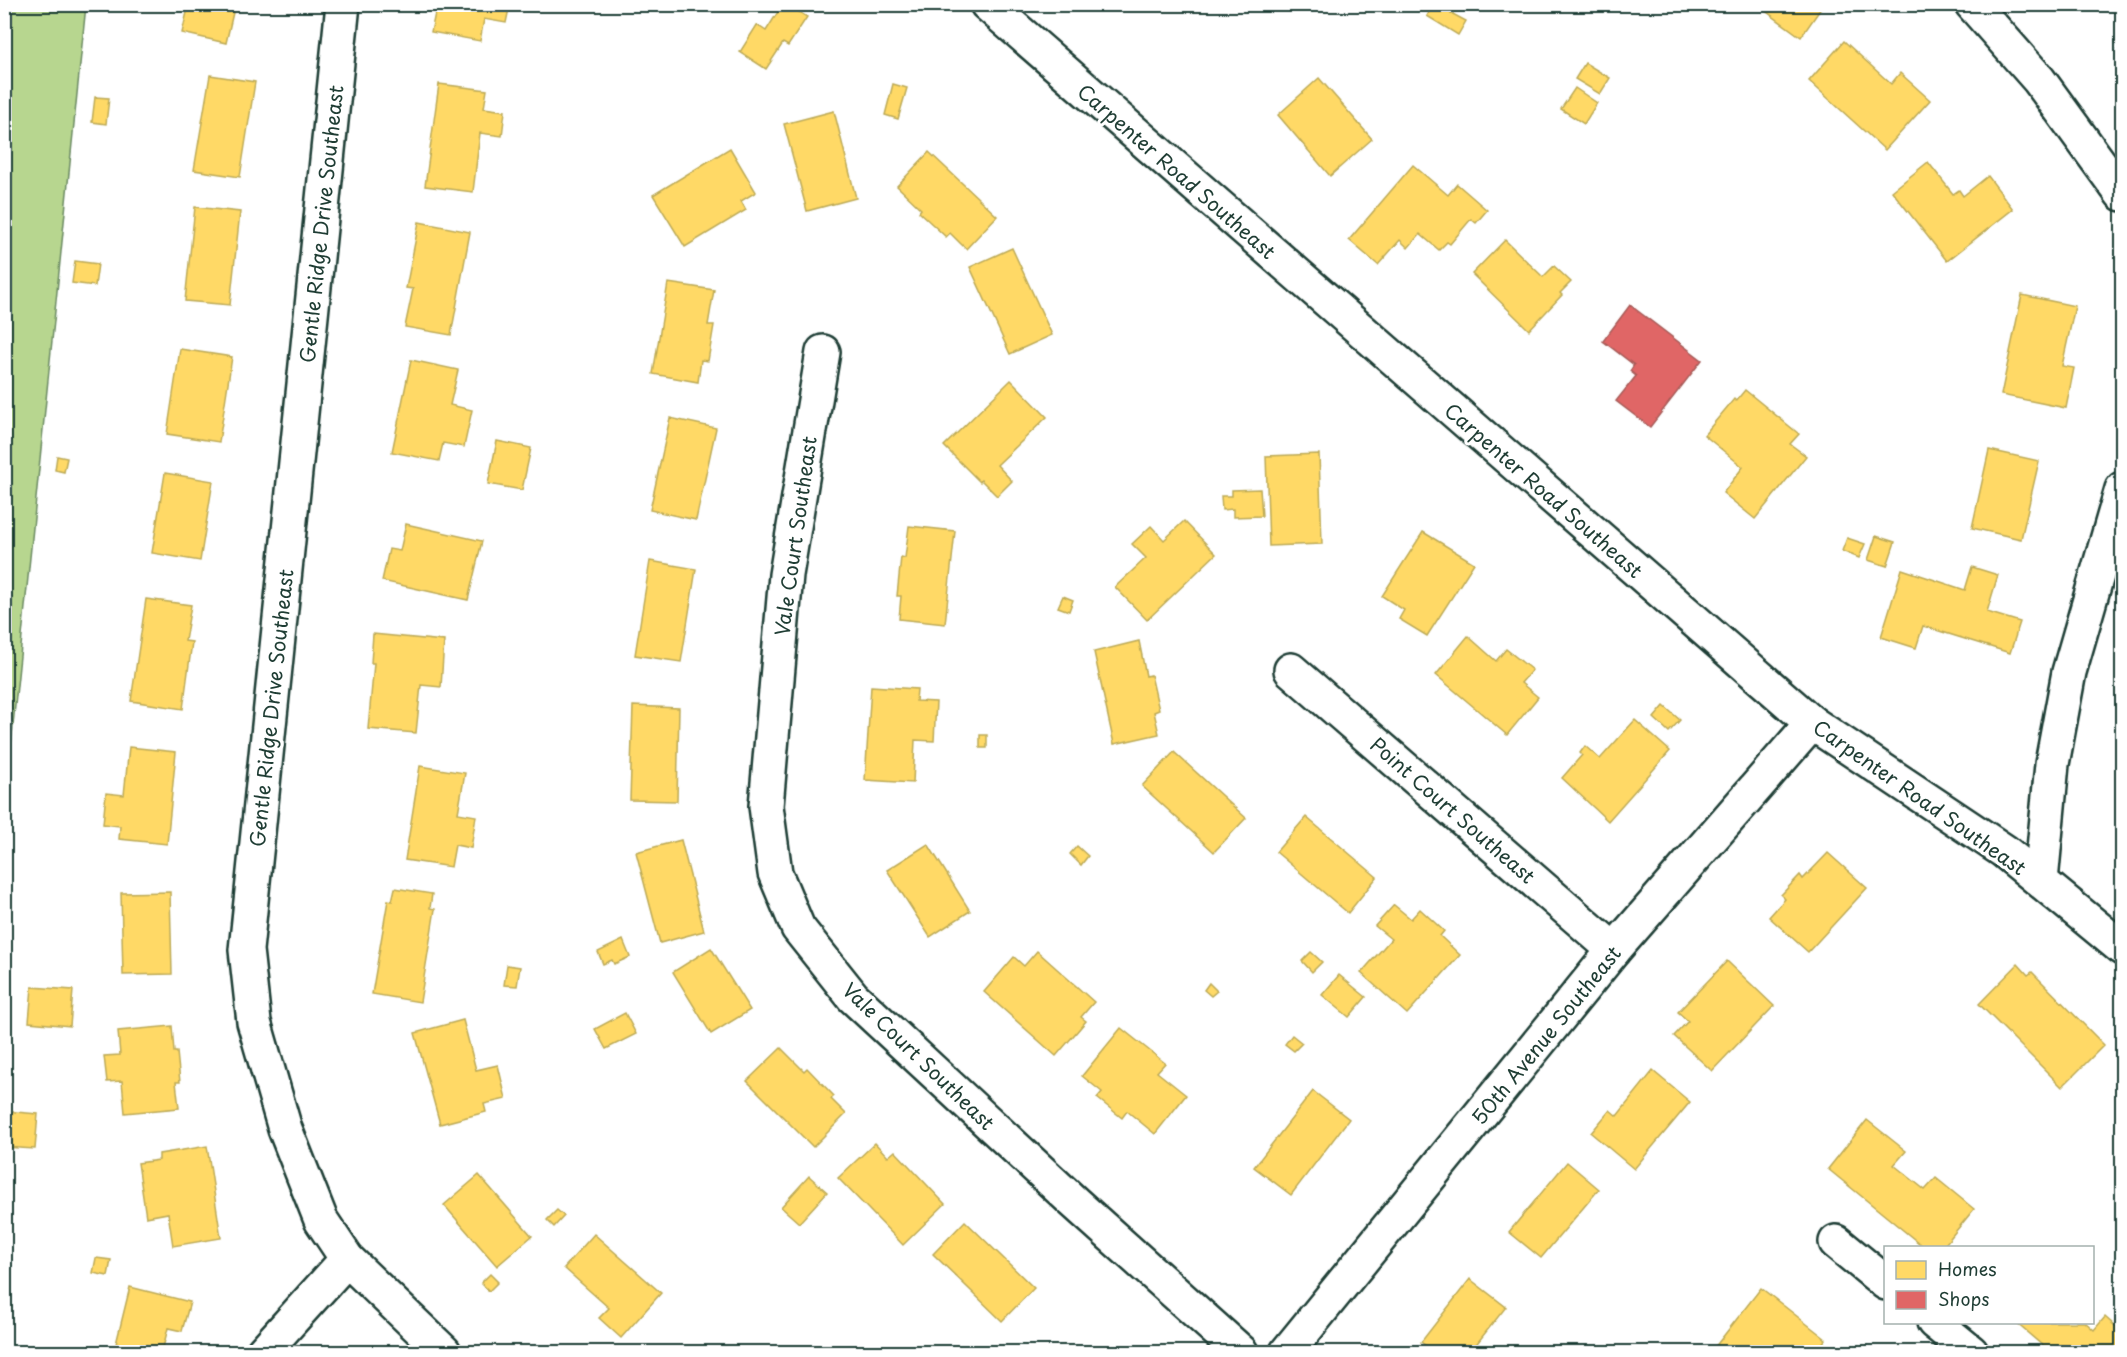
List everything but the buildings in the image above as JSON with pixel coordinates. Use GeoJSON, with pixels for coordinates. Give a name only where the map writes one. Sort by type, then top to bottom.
{"type":"FeatureCollection","features":[{"type":"Feature","properties":{"kind":"street","name":"Gentle Ridge Drive Southeast"},"geometry":{"type":"LineString","coordinates":[[343,4],[246,950],[254,1022],[285,1129],[321,1220],[347,1259],[444,1353]]}},
{"type":"Feature","properties":{"kind":"street","name":"Carpenter Road Southeast"},"geometry":{"type":"LineString","coordinates":[[987,4],[1812,723],[2004,851],[2122,948]]}},
{"type":"Feature","properties":{"kind":"street"},"geometry":{"type":"LineString","coordinates":[[1972,4],[2039,81],[2122,194]]}},
{"type":"Feature","properties":{"kind":"street","name":"Vale Court Southeast"},"geometry":{"type":"LineString","coordinates":[[823,352],[786,575],[766,806],[775,873],[798,928],[853,997],[1241,1353]]}},
{"type":"Feature","properties":{"kind":"street"},"geometry":{"type":"LineString","coordinates":[[2041,881],[2052,764],[2069,672],[2122,489]]}},
{"type":"Feature","properties":{"kind":"street","name":"Point Court Southeast"},"geometry":{"type":"LineString","coordinates":[[1291,670],[1614,950]]}},
{"type":"Feature","properties":{"kind":"street","name":"50th Avenue Southeast"},"geometry":{"type":"LineString","coordinates":[[1287,1353],[1614,950],[1812,723]]}},
{"type":"Feature","properties":{"kind":"street"},"geometry":{"type":"LineString","coordinates":[[1836,1242],[1884,1281]]}},
{"type":"Feature","properties":{"kind":"street"},"geometry":{"type":"LineString","coordinates":[[263,1353],[347,1259]]}},
{"type":"Feature","properties":{"kind":"street"},"geometry":{"type":"LineString","coordinates":[[1935,1324],[1971,1353]]}},
{"type":"Feature","properties":{"kind":"green space"},"geometry":{"type":"Polygon","coordinates":[[[4,5],[86,5],[5,804],[4,5]]]}},
{"type":"Feature","properties":{"kind":"waterway"},"geometry":{"type":"LineString","coordinates":[[2122,38],[2122,60]]}}]}
